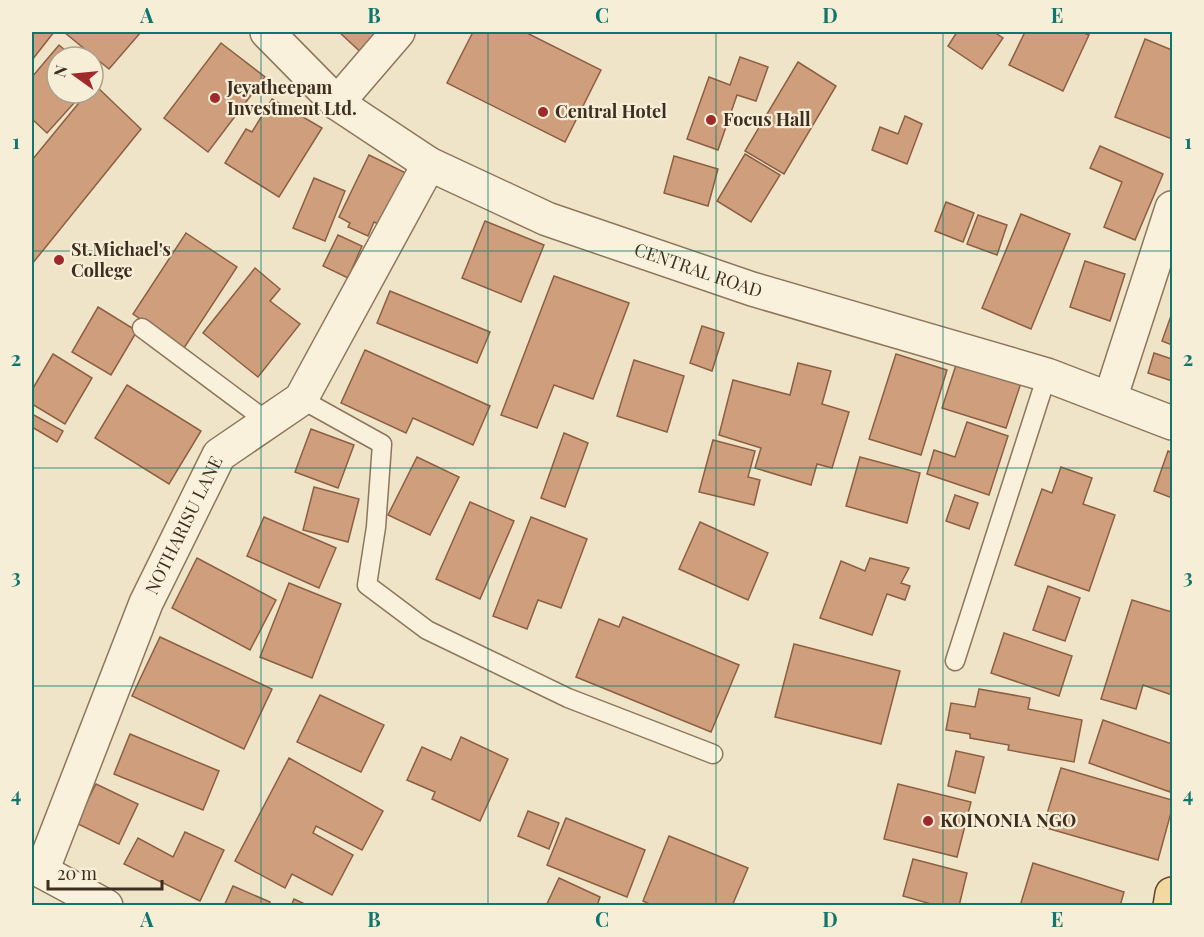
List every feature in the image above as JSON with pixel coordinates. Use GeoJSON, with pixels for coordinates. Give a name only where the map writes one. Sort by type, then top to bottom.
{"type":"FeatureCollection","features":[{"type":"Feature","properties":{"kind":"main road"},"geometry":{"type":"LineString","coordinates":[[1170,906],[1173,894]]}},
{"type":"Feature","properties":{"kind":"street","name":"CENTRAL ROAD"},"geometry":{"type":"LineString","coordinates":[[267,32],[337,103],[429,164],[547,219],[752,289],[1047,375],[1173,423]]}},
{"type":"Feature","properties":{"kind":"street"},"geometry":{"type":"LineString","coordinates":[[337,103],[398,32]]}},
{"type":"Feature","properties":{"kind":"street","name":"NOTHARISU LANE"},"geometry":{"type":"LineString","coordinates":[[37,868],[146,603],[219,455],[301,399],[429,164]]}},
{"type":"Feature","properties":{"kind":"street"},"geometry":{"type":"LineString","coordinates":[[1110,399],[1173,208]]}},
{"type":"Feature","properties":{"kind":"street"},"geometry":{"type":"LineString","coordinates":[[37,868],[106,906]]}},
{"type":"Feature","properties":{"kind":"lane"},"geometry":{"type":"LineString","coordinates":[[142,328],[268,422]]}},
{"type":"Feature","properties":{"kind":"lane"},"geometry":{"type":"LineString","coordinates":[[955,661],[1047,375]]}},
{"type":"Feature","properties":{"kind":"lane"},"geometry":{"type":"LineString","coordinates":[[301,399],[382,444],[376,527],[368,585],[427,630],[568,698],[713,754]]}},
{"type":"Feature","properties":{"kind":"building"},"geometry":{"type":"Polygon","coordinates":[[[32,32],[54,32],[32,60],[32,32]]]}},
{"type":"Feature","properties":{"kind":"building"},"geometry":{"type":"Polygon","coordinates":[[[64,32],[141,32],[109,69],[105,66],[105,45],[80,45],[64,32]]]}},
{"type":"Feature","properties":{"kind":"building"},"geometry":{"type":"Polygon","coordinates":[[[339,32],[391,32],[366,57],[339,32]]]}},
{"type":"Feature","properties":{"kind":"building","name":"Central Hotel"},"geometry":{"type":"Polygon","coordinates":[[[473,32],[525,32],[601,70],[565,142],[447,83],[473,32]]]}},
{"type":"Feature","properties":{"kind":"building"},"geometry":{"type":"Polygon","coordinates":[[[957,32],[994,32],[1003,38],[982,69],[948,46],[957,32]]]}},
{"type":"Feature","properties":{"kind":"building"},"geometry":{"type":"Polygon","coordinates":[[[1025,32],[1081,32],[1089,35],[1063,91],[1009,65],[1025,32]]]}},
{"type":"Feature","properties":{"kind":"building"},"geometry":{"type":"Polygon","coordinates":[[[1145,39],[1172,50],[1172,139],[1115,117],[1145,39]]]}},
{"type":"Feature","properties":{"kind":"building","name":"Jeyatheepam Investment Ltd."},"geometry":{"type":"Polygon","coordinates":[[[221,43],[265,77],[208,152],[164,118],[221,43]]]}},
{"type":"Feature","properties":{"kind":"building","name":"Focus Hall"},"geometry":{"type":"Polygon","coordinates":[[[740,57],[768,67],[756,101],[737,95],[718,150],[687,139],[709,77],[730,85],[740,57]]]}},
{"type":"Feature","properties":{"kind":"building"},"geometry":{"type":"Polygon","coordinates":[[[45,62],[45,105],[72,105],[47,133],[32,119],[32,77],[45,62]]]}},
{"type":"Feature","properties":{"kind":"building"},"geometry":{"type":"Polygon","coordinates":[[[798,62],[836,86],[784,174],[745,151],[798,62]]]}},
{"type":"Feature","properties":{"kind":"building"},"geometry":{"type":"Polygon","coordinates":[[[105,95],[141,129],[32,264],[32,160],[77,105],[105,105],[105,95]]]}},
{"type":"Feature","properties":{"kind":"building"},"geometry":{"type":"Polygon","coordinates":[[[272,99],[322,128],[279,197],[225,163],[246,129],[252,132],[272,99]]]}},
{"type":"Feature","properties":{"kind":"building"},"geometry":{"type":"Polygon","coordinates":[[[905,116],[922,124],[907,164],[872,150],[880,127],[898,134],[905,116]]]}},
{"type":"Feature","properties":{"kind":"building"},"geometry":{"type":"Polygon","coordinates":[[[1100,146],[1163,174],[1135,240],[1104,227],[1122,182],[1090,168],[1100,146]]]}},
{"type":"Feature","properties":{"kind":"building"},"geometry":{"type":"Polygon","coordinates":[[[745,154],[780,175],[751,222],[717,201],[745,154]]]}},
{"type":"Feature","properties":{"kind":"building"},"geometry":{"type":"Polygon","coordinates":[[[369,155],[408,174],[383,226],[374,222],[368,236],[348,227],[350,223],[339,217],[369,155]]]}},
{"type":"Feature","properties":{"kind":"building"},"geometry":{"type":"Polygon","coordinates":[[[674,156],[718,169],[708,206],[664,193],[674,156]]]}},
{"type":"Feature","properties":{"kind":"building"},"geometry":{"type":"Polygon","coordinates":[[[314,178],[345,191],[325,241],[293,228],[314,178]]]}},
{"type":"Feature","properties":{"kind":"building"},"geometry":{"type":"Polygon","coordinates":[[[946,202],[974,213],[963,242],[935,231],[946,202]]]}},
{"type":"Feature","properties":{"kind":"building"},"geometry":{"type":"Polygon","coordinates":[[[1021,214],[1070,234],[1031,329],[982,308],[1021,214]]]}},
{"type":"Feature","properties":{"kind":"building"},"geometry":{"type":"Polygon","coordinates":[[[978,215],[1007,225],[997,255],[967,244],[978,215]]]}},
{"type":"Feature","properties":{"kind":"building"},"geometry":{"type":"Polygon","coordinates":[[[485,221],[544,245],[521,302],[462,278],[485,221]]]}},
{"type":"Feature","properties":{"kind":"building"},"geometry":{"type":"Polygon","coordinates":[[[186,233],[237,267],[184,348],[133,314],[186,233]]]}},
{"type":"Feature","properties":{"kind":"building"},"geometry":{"type":"Polygon","coordinates":[[[338,235],[362,246],[348,278],[323,266],[338,235]]]}},
{"type":"Feature","properties":{"kind":"building"},"geometry":{"type":"Polygon","coordinates":[[[1085,261],[1125,274],[1110,321],[1070,307],[1085,261]]]}},
{"type":"Feature","properties":{"kind":"building"},"geometry":{"type":"Polygon","coordinates":[[[255,268],[280,289],[270,301],[300,324],[258,377],[203,333],[255,268]]]}},
{"type":"Feature","properties":{"kind":"building"},"geometry":{"type":"Polygon","coordinates":[[[554,276],[629,303],[593,399],[554,385],[537,428],[501,415],[554,276]]]}},
{"type":"Feature","properties":{"kind":"building"},"geometry":{"type":"Polygon","coordinates":[[[390,291],[490,332],[477,363],[377,323],[390,291]]]}},
{"type":"Feature","properties":{"kind":"building"},"geometry":{"type":"Polygon","coordinates":[[[98,307],[137,331],[111,375],[72,352],[98,307]]]}},
{"type":"Feature","properties":{"kind":"building"},"geometry":{"type":"Polygon","coordinates":[[[1172,313],[1172,345],[1162,341],[1172,313]]]}},
{"type":"Feature","properties":{"kind":"building"},"geometry":{"type":"Polygon","coordinates":[[[702,326],[724,333],[712,371],[690,363],[702,326]]]}},
{"type":"Feature","properties":{"kind":"building"},"geometry":{"type":"Polygon","coordinates":[[[365,350],[490,406],[473,445],[413,418],[406,433],[341,403],[365,350]]]}},
{"type":"Feature","properties":{"kind":"building"},"geometry":{"type":"Polygon","coordinates":[[[1154,353],[1172,359],[1172,381],[1148,373],[1154,353]]]}},
{"type":"Feature","properties":{"kind":"building"},"geometry":{"type":"Polygon","coordinates":[[[53,354],[92,378],[65,424],[32,404],[32,390],[53,354]]]}},
{"type":"Feature","properties":{"kind":"building"},"geometry":{"type":"Polygon","coordinates":[[[896,354],[947,370],[921,455],[869,439],[896,354]]]}},
{"type":"Feature","properties":{"kind":"building"},"geometry":{"type":"Polygon","coordinates":[[[634,360],[684,376],[667,432],[617,416],[634,360]]]}},
{"type":"Feature","properties":{"kind":"building"},"geometry":{"type":"Polygon","coordinates":[[[957,362],[1021,383],[1006,428],[942,408],[957,362]]]}},
{"type":"Feature","properties":{"kind":"building"},"geometry":{"type":"Polygon","coordinates":[[[798,363],[831,371],[822,404],[849,412],[832,468],[817,464],[811,485],[755,468],[761,448],[719,435],[733,380],[790,395],[798,363]]]}},
{"type":"Feature","properties":{"kind":"building"},"geometry":{"type":"Polygon","coordinates":[[[127,385],[201,431],[169,484],[95,438],[127,385]]]}},
{"type":"Feature","properties":{"kind":"building"},"geometry":{"type":"Polygon","coordinates":[[[32,414],[63,431],[57,442],[32,427],[32,414]]]}},
{"type":"Feature","properties":{"kind":"building"},"geometry":{"type":"Polygon","coordinates":[[[967,422],[1008,436],[989,495],[927,474],[934,450],[955,457],[967,422]]]}},
{"type":"Feature","properties":{"kind":"building"},"geometry":{"type":"Polygon","coordinates":[[[311,429],[354,445],[338,488],[295,472],[311,429]]]}},
{"type":"Feature","properties":{"kind":"building"},"geometry":{"type":"Polygon","coordinates":[[[564,433],[588,443],[565,507],[541,498],[564,433]]]}},
{"type":"Feature","properties":{"kind":"building"},"geometry":{"type":"Polygon","coordinates":[[[713,440],[755,451],[748,477],[760,480],[754,505],[699,492],[713,440]]]}},
{"type":"Feature","properties":{"kind":"building"},"geometry":{"type":"Polygon","coordinates":[[[1168,451],[1172,453],[1172,498],[1154,491],[1168,451]]]}},
{"type":"Feature","properties":{"kind":"building"},"geometry":{"type":"Polygon","coordinates":[[[417,457],[459,477],[430,535],[388,515],[417,457]]]}},
{"type":"Feature","properties":{"kind":"building"},"geometry":{"type":"Polygon","coordinates":[[[860,457],[920,473],[907,523],[846,506],[860,457]]]}},
{"type":"Feature","properties":{"kind":"building"},"geometry":{"type":"Polygon","coordinates":[[[1061,467],[1092,478],[1083,504],[1115,515],[1089,591],[1015,565],[1042,489],[1052,493],[1061,467]]]}},
{"type":"Feature","properties":{"kind":"building"},"geometry":{"type":"Polygon","coordinates":[[[314,487],[359,499],[348,542],[303,530],[314,487]]]}},
{"type":"Feature","properties":{"kind":"building"},"geometry":{"type":"Polygon","coordinates":[[[955,495],[978,503],[969,529],[946,521],[955,495]]]}},
{"type":"Feature","properties":{"kind":"building"},"geometry":{"type":"Polygon","coordinates":[[[470,502],[514,521],[480,599],[436,579],[470,502]]]}},
{"type":"Feature","properties":{"kind":"building"},"geometry":{"type":"Polygon","coordinates":[[[264,517],[336,548],[319,588],[247,556],[264,517]]]}},
{"type":"Feature","properties":{"kind":"building"},"geometry":{"type":"Polygon","coordinates":[[[531,517],[587,539],[561,608],[538,600],[527,629],[493,616],[531,517]]]}},
{"type":"Feature","properties":{"kind":"building"},"geometry":{"type":"Polygon","coordinates":[[[700,522],[768,553],[748,600],[679,569],[700,522]]]}},
{"type":"Feature","properties":{"kind":"building"},"geometry":{"type":"Polygon","coordinates":[[[197,558],[276,600],[250,650],[172,608],[197,558]]]}},
{"type":"Feature","properties":{"kind":"building"},"geometry":{"type":"Polygon","coordinates":[[[870,558],[909,568],[901,583],[910,586],[905,600],[887,594],[872,635],[820,618],[841,561],[865,571],[870,558]]]}},
{"type":"Feature","properties":{"kind":"building"},"geometry":{"type":"Polygon","coordinates":[[[289,583],[341,604],[312,678],[260,657],[289,583]]]}},
{"type":"Feature","properties":{"kind":"building"},"geometry":{"type":"Polygon","coordinates":[[[1048,586],[1080,598],[1065,641],[1033,630],[1048,586]]]}},
{"type":"Feature","properties":{"kind":"building"},"geometry":{"type":"Polygon","coordinates":[[[1132,600],[1172,612],[1172,695],[1143,685],[1136,709],[1101,699],[1132,600]]]}},
{"type":"Feature","properties":{"kind":"building"},"geometry":{"type":"Polygon","coordinates":[[[623,617],[739,665],[711,732],[576,677],[599,619],[619,627],[623,617]]]}},
{"type":"Feature","properties":{"kind":"building"},"geometry":{"type":"Polygon","coordinates":[[[1004,633],[1072,656],[1059,696],[991,673],[1004,633]]]}},
{"type":"Feature","properties":{"kind":"building"},"geometry":{"type":"Polygon","coordinates":[[[160,637],[272,689],[244,749],[132,696],[160,637]]]}},
{"type":"Feature","properties":{"kind":"building"},"geometry":{"type":"Polygon","coordinates":[[[794,644],[900,671],[881,744],[775,717],[794,644]]]}},
{"type":"Feature","properties":{"kind":"building"},"geometry":{"type":"Polygon","coordinates":[[[979,689],[1030,698],[1028,709],[1082,720],[1074,762],[1008,750],[1009,745],[970,738],[970,734],[946,730],[951,703],[975,707],[979,689]]]}},
{"type":"Feature","properties":{"kind":"building"},"geometry":{"type":"Polygon","coordinates":[[[320,695],[384,725],[361,772],[297,742],[320,695]]]}},
{"type":"Feature","properties":{"kind":"building"},"geometry":{"type":"Polygon","coordinates":[[[1103,720],[1172,744],[1170,792],[1089,763],[1103,720]]]}},
{"type":"Feature","properties":{"kind":"building"},"geometry":{"type":"Polygon","coordinates":[[[130,734],[219,771],[203,810],[114,774],[130,734]]]}},
{"type":"Feature","properties":{"kind":"building"},"geometry":{"type":"Polygon","coordinates":[[[461,737],[508,759],[480,821],[432,799],[435,792],[407,780],[422,747],[451,760],[461,737]]]}},
{"type":"Feature","properties":{"kind":"building"},"geometry":{"type":"Polygon","coordinates":[[[956,751],[984,757],[975,793],[948,786],[956,751]]]}},
{"type":"Feature","properties":{"kind":"building"},"geometry":{"type":"Polygon","coordinates":[[[289,758],[383,811],[362,850],[316,826],[313,833],[353,855],[332,895],[292,874],[285,888],[235,861],[289,758]]]}},
{"type":"Feature","properties":{"kind":"building"},"geometry":{"type":"Polygon","coordinates":[[[1061,768],[1172,800],[1172,809],[1158,860],[1043,827],[1061,768]]]}},
{"type":"Feature","properties":{"kind":"building"},"geometry":{"type":"Polygon","coordinates":[[[96,784],[138,804],[119,844],[76,823],[96,784]]]}},
{"type":"Feature","properties":{"kind":"building","name":"KOINONIA NGO"},"geometry":{"type":"Polygon","coordinates":[[[898,784],[971,802],[957,857],[884,839],[898,784]]]}},
{"type":"Feature","properties":{"kind":"building"},"geometry":{"type":"Polygon","coordinates":[[[528,811],[559,823],[549,849],[518,836],[528,811]]]}},
{"type":"Feature","properties":{"kind":"building"},"geometry":{"type":"Polygon","coordinates":[[[566,818],[645,850],[627,897],[547,865],[566,818]]]}},
{"type":"Feature","properties":{"kind":"building"},"geometry":{"type":"Polygon","coordinates":[[[185,832],[224,850],[200,901],[124,864],[138,838],[173,857],[185,832]]]}},
{"type":"Feature","properties":{"kind":"building"},"geometry":{"type":"Polygon","coordinates":[[[669,836],[748,868],[732,906],[654,906],[643,901],[669,836]]]}},
{"type":"Feature","properties":{"kind":"building"},"geometry":{"type":"Polygon","coordinates":[[[913,859],[967,873],[959,906],[938,906],[903,896],[913,859]]]}},
{"type":"Feature","properties":{"kind":"building"},"geometry":{"type":"Polygon","coordinates":[[[1033,863],[1124,892],[1120,906],[1020,906],[1033,863]]]}},
{"type":"Feature","properties":{"kind":"building"},"geometry":{"type":"Polygon","coordinates":[[[559,878],[600,897],[597,906],[546,906],[559,878]]]}},
{"type":"Feature","properties":{"kind":"building"},"geometry":{"type":"Polygon","coordinates":[[[233,886],[270,902],[269,906],[224,906],[233,886]]]}},
{"type":"Feature","properties":{"kind":"building"},"geometry":{"type":"Polygon","coordinates":[[[294,899],[309,906],[291,906],[294,899]]]}},
{"type":"Feature","properties":{"kind":"place","name":"Jeyatheepam Investment Ltd."},"geometry":{"type":"Point","coordinates":[215,98]}},
{"type":"Feature","properties":{"kind":"place","name":"Central Hotel"},"geometry":{"type":"Point","coordinates":[543,112]}},
{"type":"Feature","properties":{"kind":"place","name":"Focus Hall"},"geometry":{"type":"Point","coordinates":[711,120]}},
{"type":"Feature","properties":{"kind":"place","name":"St.Michael's College"},"geometry":{"type":"Point","coordinates":[59,260]}},
{"type":"Feature","properties":{"kind":"place","name":"KOINONIA NGO"},"geometry":{"type":"Point","coordinates":[928,821]}}]}
